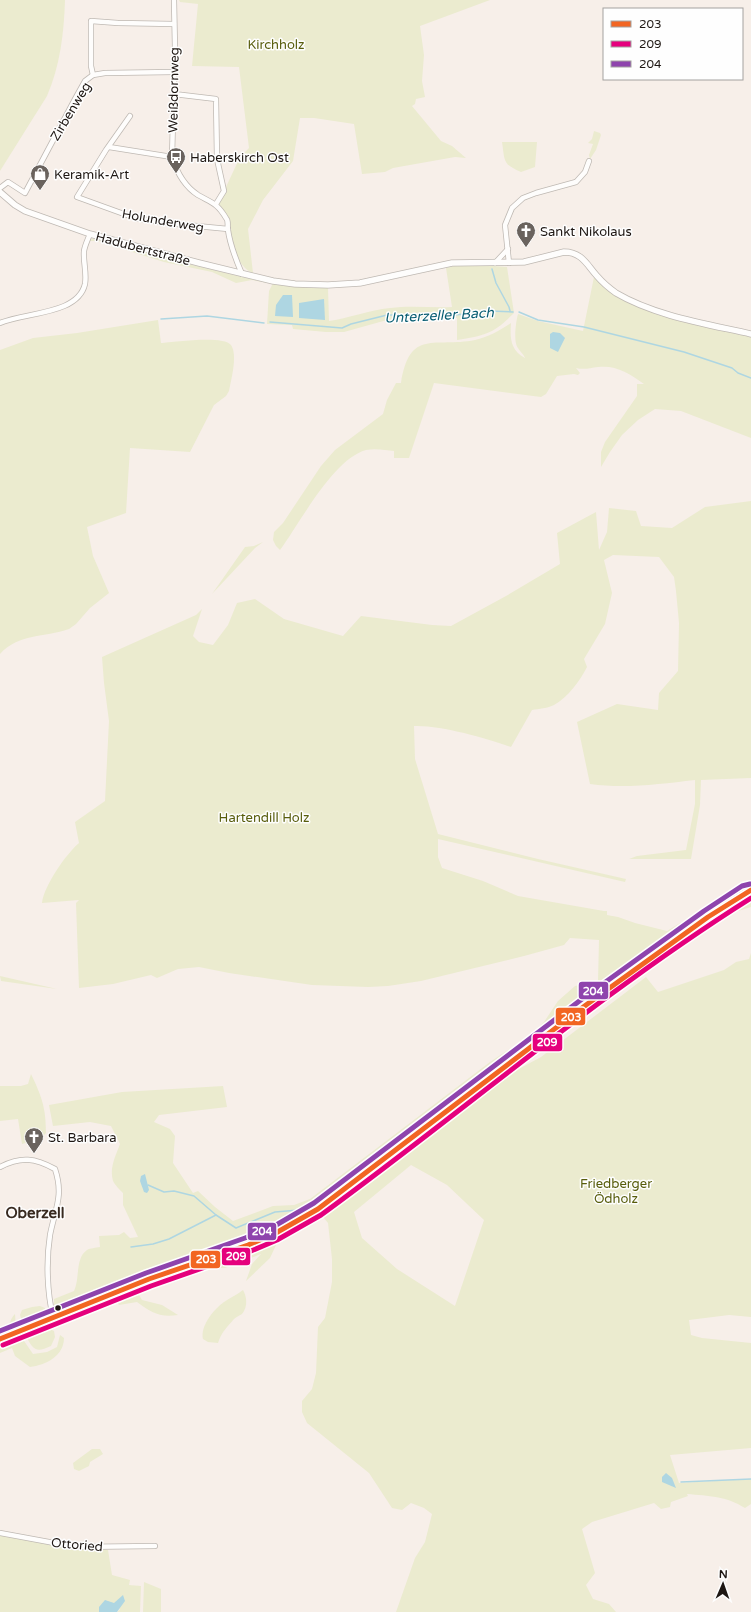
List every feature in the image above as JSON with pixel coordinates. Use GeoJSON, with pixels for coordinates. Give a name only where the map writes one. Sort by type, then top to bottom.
{"type":"FeatureCollection","features":[{"type":"Feature","properties":{"kind":"main road"},"geometry":{"type":"LineString","coordinates":[[0,1339],[149,1280],[248,1245],[274,1234],[318,1209],[586,1005],[708,917],[749,891]]}},
{"type":"Feature","properties":{"kind":"street","name":"Weißdornweg"},"geometry":{"type":"LineString","coordinates":[[174,0],[172,158],[177,172],[185,184],[198,195],[216,204],[228,220],[228,230],[242,274]]}},
{"type":"Feature","properties":{"kind":"street"},"geometry":{"type":"LineString","coordinates":[[93,75],[91,66],[92,21],[174,24]]}},
{"type":"Feature","properties":{"kind":"street","name":"Zirbenweg"},"geometry":{"type":"LineString","coordinates":[[0,188],[4,183],[8,182],[25,193],[75,99],[86,81],[93,75],[105,72],[174,72]]}},
{"type":"Feature","properties":{"kind":"street"},"geometry":{"type":"LineString","coordinates":[[174,94],[216,99],[217,159],[224,191],[216,204]]}},
{"type":"Feature","properties":{"kind":"street"},"geometry":{"type":"LineString","coordinates":[[130,116],[109,147],[172,158]]}},
{"type":"Feature","properties":{"kind":"street","name":"Holunderweg"},"geometry":{"type":"LineString","coordinates":[[109,147],[77,198],[135,218],[228,230]]}},
{"type":"Feature","properties":{"kind":"street"},"geometry":{"type":"LineString","coordinates":[[509,263],[505,225],[512,208],[523,198],[576,182],[585,172],[588,161]]}},
{"type":"Feature","properties":{"kind":"street","name":"Hadubertstraße"},"geometry":{"type":"LineString","coordinates":[[0,192],[15,205],[25,211],[90,234],[242,274],[295,284],[354,284],[452,263],[524,262],[564,252],[570,252],[579,255],[587,262],[596,276],[606,285],[632,301],[656,310],[751,334]]}},
{"type":"Feature","properties":{"kind":"street"},"geometry":{"type":"LineString","coordinates":[[0,323],[24,315],[62,307],[70,304],[79,297],[85,282],[84,250],[90,234]]}},
{"type":"Feature","properties":{"kind":"street"},"geometry":{"type":"LineString","coordinates":[[494,262],[508,249]]}},
{"type":"Feature","properties":{"kind":"street"},"geometry":{"type":"LineString","coordinates":[[0,1167],[15,1161],[30,1159],[43,1162],[55,1169],[60,1195],[50,1235],[48,1253],[50,1303],[53,1317]]}},
{"type":"Feature","properties":{"kind":"street","name":"Ottoried"},"geometry":{"type":"LineString","coordinates":[[0,1533],[76,1547],[155,1546]]}},
{"type":"Feature","properties":{"kind":"green space"},"geometry":{"type":"Polygon","coordinates":[[[0,0],[65,0],[64,25],[58,61],[47,96],[0,171],[0,0]]]}},
{"type":"Feature","properties":{"kind":"green space","name":"Kirchholz"},"geometry":{"type":"Polygon","coordinates":[[[179,0],[490,0],[420,26],[424,55],[422,81],[425,97],[416,99],[415,104],[412,106],[441,141],[452,146],[466,158],[455,157],[393,168],[385,172],[362,174],[354,124],[314,118],[300,118],[293,161],[263,200],[248,229],[253,273],[243,266],[239,260],[232,241],[229,219],[218,204],[240,157],[249,148],[239,67],[192,66],[198,4],[180,2],[179,0]]]}},
{"type":"Feature","properties":{"kind":"green space"},"geometry":{"type":"Polygon","coordinates":[[[594,131],[600,133],[601,135],[596,150],[590,159],[589,155],[593,144],[588,143],[592,139],[594,131]]]}},
{"type":"Feature","properties":{"kind":"green space"},"geometry":{"type":"Polygon","coordinates":[[[502,142],[537,142],[535,167],[521,172],[510,167],[504,158],[502,142]]]}},
{"type":"Feature","properties":{"kind":"green space"},"geometry":{"type":"Polygon","coordinates":[[[97,238],[172,260],[268,283],[252,280],[236,283],[212,272],[164,262],[98,241],[88,241],[97,238]]]}},
{"type":"Feature","properties":{"kind":"green space"},"geometry":{"type":"Polygon","coordinates":[[[480,265],[507,267],[514,313],[494,329],[475,337],[457,340],[457,318],[387,320],[344,332],[293,329],[292,325],[267,324],[269,291],[273,283],[328,288],[329,321],[390,308],[452,307],[446,268],[453,266],[480,265]]]}},
{"type":"Feature","properties":{"kind":"green space"},"geometry":{"type":"Polygon","coordinates":[[[594,277],[614,294],[691,323],[751,337],[751,438],[681,411],[655,409],[638,420],[622,435],[601,467],[601,452],[605,442],[637,396],[637,384],[644,384],[628,373],[611,367],[584,369],[576,368],[580,373],[578,375],[557,376],[546,394],[541,397],[434,383],[409,458],[394,458],[394,451],[377,449],[369,449],[354,456],[341,466],[318,493],[280,550],[276,546],[273,540],[274,532],[283,523],[321,466],[335,450],[383,414],[387,400],[396,383],[401,383],[405,366],[411,354],[418,347],[426,344],[480,339],[511,323],[512,343],[516,351],[525,358],[516,345],[515,336],[518,314],[538,321],[583,331],[594,277]]]}},
{"type":"Feature","properties":{"kind":"green space"},"geometry":{"type":"Polygon","coordinates":[[[158,320],[161,343],[219,340],[231,345],[233,349],[234,361],[229,391],[226,396],[214,405],[190,452],[130,448],[126,513],[87,527],[93,556],[109,593],[90,608],[76,624],[69,629],[15,642],[0,654],[0,350],[33,338],[77,333],[158,320]]]}},
{"type":"Feature","properties":{"kind":"green space","name":"Hartendill Holz"},"geometry":{"type":"Polygon","coordinates":[[[751,501],[751,778],[701,780],[700,805],[691,859],[629,859],[637,856],[686,850],[695,804],[695,780],[629,786],[590,784],[577,722],[617,704],[658,710],[659,693],[678,671],[679,623],[674,577],[659,557],[613,555],[604,560],[612,593],[605,624],[584,659],[587,667],[573,688],[559,702],[549,707],[532,710],[511,747],[476,736],[450,730],[425,726],[414,726],[415,759],[438,834],[626,879],[625,882],[438,839],[438,857],[442,868],[483,881],[518,896],[607,911],[607,915],[667,931],[751,880],[751,886],[724,901],[691,924],[499,1067],[338,1191],[315,1206],[271,1231],[229,1249],[56,1308],[54,1306],[54,1299],[74,1291],[81,1258],[87,1250],[100,1247],[99,1236],[119,1235],[124,1232],[130,1238],[138,1237],[123,1205],[123,1193],[113,1181],[112,1166],[120,1144],[111,1126],[90,1122],[53,1126],[49,1105],[122,1092],[223,1086],[227,1107],[159,1115],[154,1122],[170,1129],[175,1136],[173,1163],[193,1193],[198,1191],[233,1221],[273,1206],[294,1205],[310,1199],[490,1062],[531,1035],[544,1022],[558,1001],[575,986],[598,981],[599,940],[570,938],[564,945],[524,956],[421,981],[388,986],[368,987],[312,985],[229,973],[199,967],[178,969],[157,978],[151,975],[113,984],[79,988],[76,903],[79,900],[42,903],[51,879],[68,855],[79,843],[75,822],[105,801],[109,721],[102,657],[196,615],[202,609],[193,636],[199,642],[213,645],[228,625],[237,603],[255,599],[284,619],[343,636],[361,616],[451,626],[560,564],[557,533],[596,512],[599,550],[607,532],[609,508],[636,511],[641,526],[672,528],[705,507],[751,501]]]}},
{"type":"Feature","properties":{"kind":"green space"},"geometry":{"type":"Polygon","coordinates":[[[263,542],[255,548],[212,594],[245,547],[254,546],[263,542]]]}},
{"type":"Feature","properties":{"kind":"green space"},"geometry":{"type":"Polygon","coordinates":[[[751,895],[751,907],[722,916],[704,928],[517,1064],[520,1059],[716,915],[723,913],[751,895]]]}},
{"type":"Feature","properties":{"kind":"green space","name":"Friedberger Ödholz"},"geometry":{"type":"Polygon","coordinates":[[[751,953],[751,1317],[729,1315],[689,1320],[691,1335],[702,1338],[751,1343],[751,1448],[670,1455],[679,1483],[751,1479],[751,1504],[745,1508],[724,1499],[687,1494],[688,1496],[671,1502],[670,1507],[661,1509],[654,1503],[592,1522],[582,1529],[595,1573],[586,1585],[593,1599],[609,1604],[616,1612],[396,1612],[415,1558],[425,1542],[432,1514],[424,1508],[411,1503],[402,1510],[392,1508],[369,1473],[307,1423],[302,1412],[302,1401],[312,1389],[316,1373],[318,1327],[325,1318],[332,1282],[332,1259],[328,1223],[323,1217],[502,1078],[541,1057],[646,977],[658,992],[724,970],[736,962],[749,959],[751,953]],[[411,1165],[354,1212],[362,1238],[397,1269],[455,1306],[484,1220],[447,1185],[411,1165]]]}},
{"type":"Feature","properties":{"kind":"green space"},"geometry":{"type":"Polygon","coordinates":[[[0,976],[57,989],[1,981],[0,976]]]}},
{"type":"Feature","properties":{"kind":"green space"},"geometry":{"type":"Polygon","coordinates":[[[31,1074],[43,1103],[46,1133],[40,1139],[22,1144],[18,1119],[0,1121],[0,1086],[21,1086],[28,1084],[31,1074]]]}},
{"type":"Feature","properties":{"kind":"green space"},"geometry":{"type":"Polygon","coordinates":[[[338,1198],[338,1200],[317,1215],[275,1239],[209,1266],[116,1298],[70,1316],[52,1325],[53,1323],[89,1307],[125,1293],[235,1254],[271,1238],[305,1220],[338,1198]]]}},
{"type":"Feature","properties":{"kind":"green space"},"geometry":{"type":"Polygon","coordinates":[[[277,1243],[270,1258],[246,1281],[252,1264],[261,1254],[225,1268],[216,1268],[277,1243]]]}},
{"type":"Feature","properties":{"kind":"green space"},"geometry":{"type":"Polygon","coordinates":[[[243,1290],[246,1302],[242,1314],[235,1318],[227,1327],[218,1343],[208,1342],[203,1339],[206,1323],[212,1313],[224,1302],[243,1290]]]}},
{"type":"Feature","properties":{"kind":"green space"},"geometry":{"type":"Polygon","coordinates":[[[139,1295],[142,1300],[162,1305],[178,1315],[160,1315],[137,1302],[119,1305],[117,1302],[139,1295]]]}},
{"type":"Feature","properties":{"kind":"green space"},"geometry":{"type":"Polygon","coordinates":[[[40,1306],[45,1308],[44,1312],[22,1322],[20,1315],[22,1310],[40,1306]]]}},
{"type":"Feature","properties":{"kind":"green space"},"geometry":{"type":"Polygon","coordinates":[[[15,1314],[16,1327],[0,1334],[0,1331],[9,1325],[15,1314]]]}},
{"type":"Feature","properties":{"kind":"green space"},"geometry":{"type":"Polygon","coordinates":[[[50,1329],[54,1331],[55,1337],[51,1346],[46,1348],[36,1349],[26,1336],[33,1333],[50,1329]]]}},
{"type":"Feature","properties":{"kind":"green space"},"geometry":{"type":"Polygon","coordinates":[[[60,1335],[64,1338],[61,1350],[48,1362],[36,1366],[30,1367],[15,1356],[12,1348],[0,1353],[0,1348],[22,1338],[33,1354],[47,1352],[57,1347],[60,1335]]]}},
{"type":"Feature","properties":{"kind":"green space"},"geometry":{"type":"Polygon","coordinates":[[[92,1449],[100,1449],[103,1454],[90,1462],[89,1466],[79,1471],[74,1469],[73,1463],[92,1449]]]}},
{"type":"Feature","properties":{"kind":"green space"},"geometry":{"type":"Polygon","coordinates":[[[0,1535],[58,1546],[108,1550],[112,1575],[130,1580],[129,1585],[141,1586],[140,1612],[117,1612],[120,1609],[114,1603],[99,1607],[99,1612],[0,1612],[0,1535]]]}},
{"type":"Feature","properties":{"kind":"green space"},"geometry":{"type":"Polygon","coordinates":[[[144,1582],[161,1589],[161,1612],[143,1612],[144,1582]]]}},
{"type":"Feature","properties":{"kind":"water"},"geometry":{"type":"Polygon","coordinates":[[[283,295],[292,295],[293,317],[275,316],[276,305],[283,295]]]}},
{"type":"Feature","properties":{"kind":"water"},"geometry":{"type":"Polygon","coordinates":[[[324,299],[325,320],[299,318],[299,303],[324,299]]]}},
{"type":"Feature","properties":{"kind":"water"},"geometry":{"type":"Polygon","coordinates":[[[553,332],[560,333],[565,338],[558,352],[550,348],[550,334],[553,332]]]}},
{"type":"Feature","properties":{"kind":"water"},"geometry":{"type":"Polygon","coordinates":[[[145,1174],[149,1190],[147,1193],[144,1192],[140,1181],[141,1176],[145,1174]]]}},
{"type":"Feature","properties":{"kind":"water"},"geometry":{"type":"Polygon","coordinates":[[[666,1473],[672,1478],[676,1488],[662,1482],[662,1477],[666,1473]]]}},
{"type":"Feature","properties":{"kind":"water"},"geometry":{"type":"Polygon","coordinates":[[[123,1595],[125,1601],[117,1612],[99,1612],[99,1607],[105,1600],[114,1603],[123,1595]]]}},
{"type":"Feature","properties":{"kind":"waterway"},"geometry":{"type":"LineString","coordinates":[[492,269],[496,283],[510,311]]}},
{"type":"Feature","properties":{"kind":"waterway","name":"Unterzeller Bach"},"geometry":{"type":"LineString","coordinates":[[270,322],[342,328],[351,324],[387,315],[455,315],[490,311],[513,312]]}},
{"type":"Feature","properties":{"kind":"waterway","name":"Unterzeller Bach"},"geometry":{"type":"LineString","coordinates":[[519,312],[538,320],[584,327],[684,352],[732,368],[738,373],[751,378]]}},
{"type":"Feature","properties":{"kind":"waterway","name":"Unterzeller Bach"},"geometry":{"type":"LineString","coordinates":[[161,319],[207,316],[264,323]]}},
{"type":"Feature","properties":{"kind":"waterway"},"geometry":{"type":"LineString","coordinates":[[501,1063],[562,1019]]}},
{"type":"Feature","properties":{"kind":"waterway"},"geometry":{"type":"LineString","coordinates":[[131,1247],[153,1244],[169,1239],[216,1215],[236,1228],[275,1212],[299,1210],[313,1204],[357,1175],[402,1136],[497,1065]]}},
{"type":"Feature","properties":{"kind":"waterway"},"geometry":{"type":"LineString","coordinates":[[148,1185],[164,1192],[174,1191],[194,1196],[216,1215]]}},
{"type":"Feature","properties":{"kind":"waterway"},"geometry":{"type":"LineString","coordinates":[[681,1482],[751,1479]]}},
{"type":"Feature","properties":{"kind":"transit line","name":"204"},"geometry":{"type":"LineString","coordinates":[[0,1331],[146,1273],[271,1228],[314,1203],[582,999],[704,911],[742,886],[750,884]]}},
{"type":"Feature","properties":{"kind":"transit line","name":"203"},"geometry":{"type":"LineString","coordinates":[[0,1339],[149,1279],[248,1245],[274,1234],[318,1209],[586,1005],[708,917],[751,890]]}},
{"type":"Feature","properties":{"kind":"transit line","name":"209"},"geometry":{"type":"LineString","coordinates":[[3,1345],[151,1286],[251,1251],[277,1240],[321,1215],[587,1012],[640,973],[751,898]]}},
{"type":"Feature","properties":{"kind":"place","name":"Haberskirch Ost"},"geometry":{"type":"Point","coordinates":[176,174]}},
{"type":"Feature","properties":{"kind":"place","name":"Keramik-Art"},"geometry":{"type":"Point","coordinates":[40,191]}},
{"type":"Feature","properties":{"kind":"place","name":"Sankt Nikolaus"},"geometry":{"type":"Point","coordinates":[526,248]}},
{"type":"Feature","properties":{"kind":"place","name":"St. Barbara"},"geometry":{"type":"Point","coordinates":[34,1154]}},
{"type":"Feature","properties":{"kind":"district","name":"Oberzell"},"geometry":{"type":"Point","coordinates":[35,1213]}}]}
